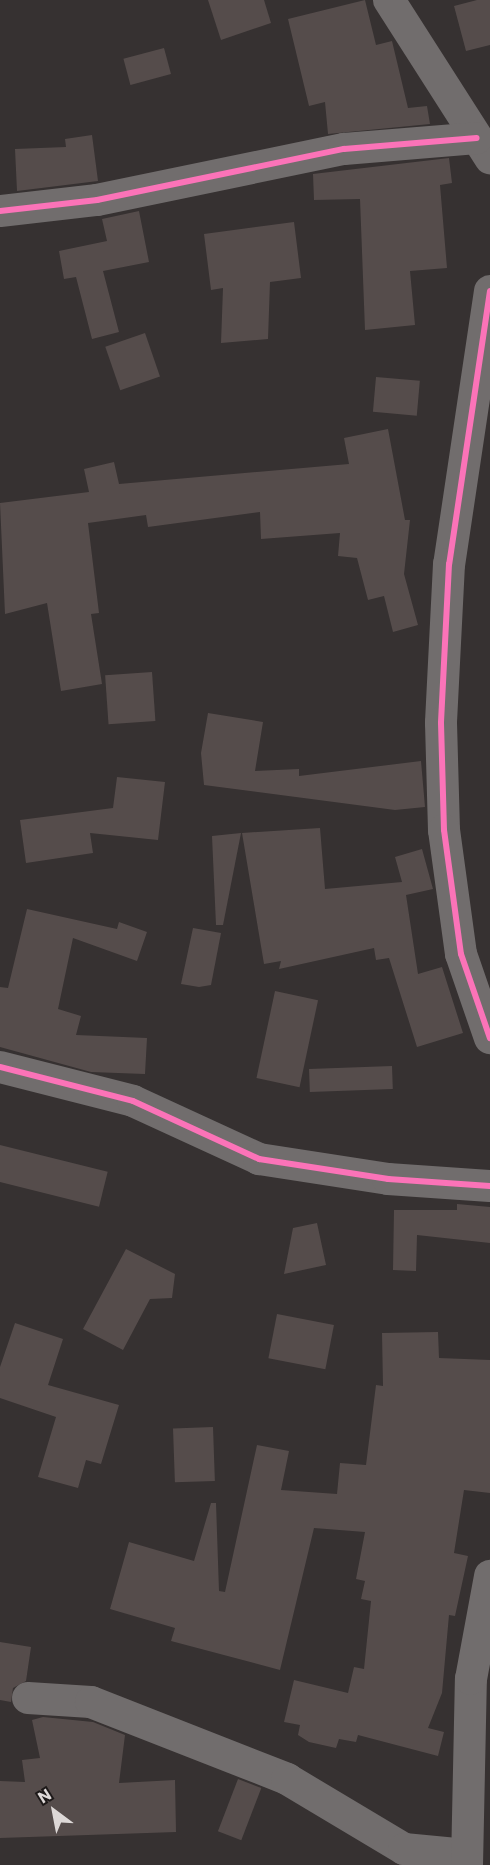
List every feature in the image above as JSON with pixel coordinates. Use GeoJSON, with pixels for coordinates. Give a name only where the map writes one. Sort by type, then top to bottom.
{"type":"FeatureCollection","features":[{"type":"Feature","properties":{"kind":"street"},"geometry":{"type":"LineString","coordinates":[[389,0],[484,148]]}},
{"type":"Feature","properties":{"kind":"street"},"geometry":{"type":"LineString","coordinates":[[0,211],[97,200],[344,149],[484,148]]}},
{"type":"Feature","properties":{"kind":"street"},"geometry":{"type":"LineString","coordinates":[[490,291],[450,564],[441,723],[444,830],[461,954],[490,1038]]}},
{"type":"Feature","properties":{"kind":"street"},"geometry":{"type":"LineString","coordinates":[[0,1067],[132,1101],[259,1159],[388,1179],[490,1186]]}},
{"type":"Feature","properties":{"kind":"street"},"geometry":{"type":"LineString","coordinates":[[28,1698],[91,1702],[287,1779],[404,1849],[467,1860],[467,1737],[487,1594]]}},
{"type":"Feature","properties":{"kind":"building"},"geometry":{"type":"Polygon","coordinates":[[[208,0],[264,0],[271,23],[221,40],[208,0]]]}},
{"type":"Feature","properties":{"kind":"building"},"geometry":{"type":"Polygon","coordinates":[[[365,0],[376,45],[392,41],[408,108],[427,106],[430,124],[328,134],[325,102],[309,106],[288,19],[365,0]]]}},
{"type":"Feature","properties":{"kind":"building"},"geometry":{"type":"Polygon","coordinates":[[[477,0],[490,0],[490,45],[466,51],[454,6],[477,0]]]}},
{"type":"Feature","properties":{"kind":"building"},"geometry":{"type":"Polygon","coordinates":[[[164,48],[171,74],[130,85],[123,59],[164,48]]]}},
{"type":"Feature","properties":{"kind":"building"},"geometry":{"type":"Polygon","coordinates":[[[92,135],[98,181],[17,191],[15,149],[66,147],[65,139],[92,135]]]}},
{"type":"Feature","properties":{"kind":"building"},"geometry":{"type":"Polygon","coordinates":[[[449,158],[452,183],[440,185],[447,268],[410,271],[415,325],[365,330],[360,199],[314,200],[313,174],[449,158]]]}},
{"type":"Feature","properties":{"kind":"building"},"geometry":{"type":"Polygon","coordinates":[[[139,211],[149,262],[103,271],[119,332],[92,339],[76,277],[64,279],[59,251],[107,241],[102,219],[139,211]]]}},
{"type":"Feature","properties":{"kind":"building"},"geometry":{"type":"Polygon","coordinates":[[[294,222],[301,278],[270,282],[268,339],[221,343],[223,288],[211,290],[204,234],[294,222]]]}},
{"type":"Feature","properties":{"kind":"building"},"geometry":{"type":"Polygon","coordinates":[[[145,333],[160,376],[120,390],[105,347],[145,333]]]}},
{"type":"Feature","properties":{"kind":"building"},"geometry":{"type":"Polygon","coordinates":[[[376,377],[420,381],[417,416],[373,412],[376,377]]]}},
{"type":"Feature","properties":{"kind":"building"},"geometry":{"type":"Polygon","coordinates":[[[388,429],[405,520],[410,520],[404,574],[418,625],[393,632],[384,596],[368,600],[357,558],[338,556],[340,533],[261,539],[260,512],[148,527],[146,515],[88,523],[99,613],[91,614],[102,684],[61,691],[47,603],[5,614],[0,503],[89,492],[84,469],[114,462],[119,484],[349,464],[344,438],[388,429]]]}},
{"type":"Feature","properties":{"kind":"building"},"geometry":{"type":"Polygon","coordinates":[[[152,672],[155,721],[109,724],[105,675],[152,672]]]}},
{"type":"Feature","properties":{"kind":"building"},"geometry":{"type":"Polygon","coordinates":[[[208,713],[263,722],[255,771],[299,769],[299,776],[421,761],[425,807],[395,810],[204,785],[201,753],[208,713]]]}},
{"type":"Feature","properties":{"kind":"building"},"geometry":{"type":"Polygon","coordinates":[[[117,777],[165,782],[158,840],[90,833],[93,853],[26,863],[20,820],[113,808],[117,777]]]}},
{"type":"Feature","properties":{"kind":"building"},"geometry":{"type":"Polygon","coordinates":[[[320,828],[325,889],[402,882],[395,857],[422,849],[433,889],[406,895],[418,974],[442,967],[463,1033],[417,1047],[389,958],[376,960],[374,948],[279,969],[281,961],[264,964],[242,833],[320,828]]]}},
{"type":"Feature","properties":{"kind":"building"},"geometry":{"type":"Polygon","coordinates":[[[241,833],[223,925],[216,925],[212,836],[241,833]]]}},
{"type":"Feature","properties":{"kind":"building"},"geometry":{"type":"Polygon","coordinates":[[[27,909],[117,929],[119,922],[147,932],[137,961],[73,938],[58,1009],[81,1016],[76,1035],[147,1038],[145,1074],[91,1072],[0,1047],[0,987],[8,988],[27,909]]]}},
{"type":"Feature","properties":{"kind":"building"},"geometry":{"type":"Polygon","coordinates":[[[193,928],[221,933],[211,985],[199,987],[181,984],[193,928]]]}},
{"type":"Feature","properties":{"kind":"building"},"geometry":{"type":"Polygon","coordinates":[[[275,991],[318,1000],[300,1087],[256,1078],[275,991]]]}},
{"type":"Feature","properties":{"kind":"building"},"geometry":{"type":"Polygon","coordinates":[[[392,1066],[393,1089],[310,1092],[309,1069],[392,1066]]]}},
{"type":"Feature","properties":{"kind":"building"},"geometry":{"type":"Polygon","coordinates":[[[0,1145],[108,1172],[99,1207],[0,1182],[0,1145]]]}},
{"type":"Feature","properties":{"kind":"building"},"geometry":{"type":"Polygon","coordinates":[[[457,1204],[490,1207],[490,1243],[417,1235],[416,1271],[393,1270],[394,1210],[457,1210],[457,1204]]]}},
{"type":"Feature","properties":{"kind":"building"},"geometry":{"type":"Polygon","coordinates":[[[317,1223],[326,1265],[284,1274],[293,1228],[317,1223]]]}},
{"type":"Feature","properties":{"kind":"building"},"geometry":{"type":"Polygon","coordinates":[[[126,1249],[175,1274],[172,1298],[150,1299],[123,1350],[83,1329],[126,1249]]]}},
{"type":"Feature","properties":{"kind":"building"},"geometry":{"type":"Polygon","coordinates":[[[277,1314],[334,1325],[325,1369],[268,1358],[277,1314]]]}},
{"type":"Feature","properties":{"kind":"building"},"geometry":{"type":"Polygon","coordinates":[[[15,1323],[63,1339],[48,1385],[119,1405],[101,1464],[86,1460],[78,1488],[38,1477],[56,1417],[0,1398],[0,1367],[15,1323]]]}},
{"type":"Feature","properties":{"kind":"building"},"geometry":{"type":"Polygon","coordinates":[[[438,1332],[439,1358],[490,1360],[490,1493],[464,1490],[454,1553],[468,1556],[455,1616],[449,1615],[442,1693],[428,1728],[444,1732],[438,1756],[358,1735],[356,1742],[339,1739],[336,1748],[309,1742],[298,1735],[300,1725],[284,1722],[294,1680],[348,1693],[354,1667],[364,1669],[371,1601],[361,1599],[365,1581],[356,1579],[365,1532],[314,1528],[280,1670],[171,1641],[175,1628],[110,1609],[129,1542],[194,1561],[211,1503],[216,1503],[219,1591],[225,1592],[257,1445],[289,1451],[281,1490],[337,1494],[340,1463],[366,1465],[376,1385],[383,1386],[382,1333],[438,1332]]]}},
{"type":"Feature","properties":{"kind":"building"},"geometry":{"type":"Polygon","coordinates":[[[213,1427],[215,1481],[175,1482],[173,1428],[213,1427]]]}},
{"type":"Feature","properties":{"kind":"building"},"geometry":{"type":"Polygon","coordinates":[[[0,1642],[31,1647],[26,1681],[13,1688],[11,1702],[0,1700],[0,1642]]]}},
{"type":"Feature","properties":{"kind":"building"},"geometry":{"type":"Polygon","coordinates":[[[43,1717],[93,1722],[125,1735],[119,1783],[175,1780],[176,1832],[0,1838],[0,1781],[25,1782],[22,1760],[40,1758],[32,1720],[43,1717]]]}},
{"type":"Feature","properties":{"kind":"building"},"geometry":{"type":"Polygon","coordinates":[[[238,1779],[261,1788],[241,1840],[218,1831],[238,1779]]]}},
{"type":"Feature","properties":{"kind":"cycle path"},"geometry":{"type":"LineString","coordinates":[[0,211],[97,200],[344,149],[477,138]]}},
{"type":"Feature","properties":{"kind":"cycle path"},"geometry":{"type":"LineString","coordinates":[[490,291],[449,564],[441,723],[444,830],[461,954],[490,1038]]}},
{"type":"Feature","properties":{"kind":"cycle path"},"geometry":{"type":"LineString","coordinates":[[0,1067],[133,1101],[259,1159],[388,1179],[490,1186]]}}]}
